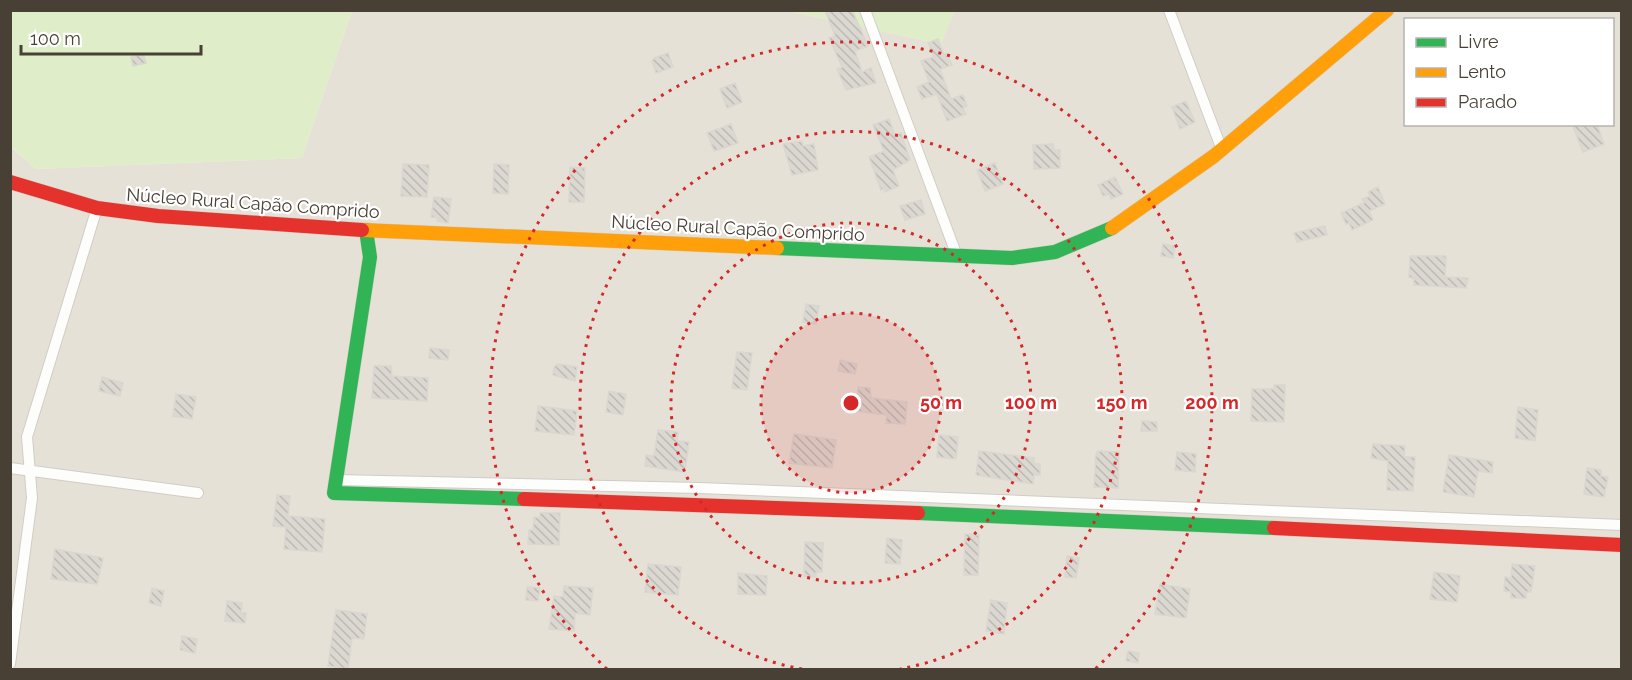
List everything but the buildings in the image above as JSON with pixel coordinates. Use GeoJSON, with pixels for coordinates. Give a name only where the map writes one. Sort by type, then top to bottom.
{"type":"FeatureCollection","features":[{"type":"Feature","properties":{"kind":"street"},"geometry":{"type":"LineString","coordinates":[[865,10],[957,256]]}},
{"type":"Feature","properties":{"kind":"street"},"geometry":{"type":"LineString","coordinates":[[1169,10],[1222,150]]}},
{"type":"Feature","properties":{"kind":"street","name":"Núcleo Rural Capão Comprido"},"geometry":{"type":"LineString","coordinates":[[10,182],[97,208],[158,216],[366,230],[1012,258],[1054,252],[1107,231],[1222,150],[1387,10]]}},
{"type":"Feature","properties":{"kind":"street"},"geometry":{"type":"LineString","coordinates":[[10,664],[32,498],[27,437],[97,208]]}},
{"type":"Feature","properties":{"kind":"street"},"geometry":{"type":"LineString","coordinates":[[335,486],[370,257],[366,230]]}},
{"type":"Feature","properties":{"kind":"street"},"geometry":{"type":"LineString","coordinates":[[10,468],[198,493]]}},
{"type":"Feature","properties":{"kind":"street"},"geometry":{"type":"LineString","coordinates":[[335,486],[774,490],[1622,525]]}},
{"type":"Feature","properties":{"kind":"street"},"geometry":{"type":"LineString","coordinates":[[335,486],[774,509],[1043,517],[1277,530],[1622,544]]}},
{"type":"Feature","properties":{"kind":"street"},"geometry":{"type":"LineString","coordinates":[[774,490],[774,509]]}},
{"type":"Feature","properties":{"kind":"street"},"geometry":{"type":"LineString","coordinates":[[1277,512],[1277,530]]}},
{"type":"Feature","properties":{"kind":"street"},"geometry":{"type":"LineString","coordinates":[[1449,519],[1449,537]]}},
{"type":"Feature","properties":{"kind":"shaded area"},"geometry":{"type":"Polygon","coordinates":[[[955,10],[1621,11],[1621,669],[11,669],[10,146],[36,169],[302,158],[352,11],[787,11],[941,44],[955,10]]]}},
{"type":"Feature","properties":{"kind":"green space"},"geometry":{"type":"Polygon","coordinates":[[[11,11],[352,11],[302,158],[36,169],[11,146],[11,11]]]}},
{"type":"Feature","properties":{"kind":"green space"},"geometry":{"type":"Polygon","coordinates":[[[787,11],[955,11],[941,44],[787,11]]]}},
{"type":"Feature","properties":{"kind":"traffic: fast"},"geometry":{"type":"LineString","coordinates":[[777,248],[1012,258],[1055,252],[1112,228]]}},
{"type":"Feature","properties":{"kind":"traffic: fast"},"geometry":{"type":"LineString","coordinates":[[366,230],[370,257],[334,493],[524,499]]}},
{"type":"Feature","properties":{"kind":"traffic: fast"},"geometry":{"type":"LineString","coordinates":[[918,513],[1274,528]]}},
{"type":"Feature","properties":{"kind":"traffic: slow"},"geometry":{"type":"LineString","coordinates":[[1112,228],[1214,156],[1387,10]]}},
{"type":"Feature","properties":{"kind":"traffic: slow"},"geometry":{"type":"LineString","coordinates":[[362,230],[777,248]]}},
{"type":"Feature","properties":{"kind":"traffic: jam"},"geometry":{"type":"LineString","coordinates":[[10,182],[97,208],[158,216],[362,230]]}},
{"type":"Feature","properties":{"kind":"traffic: jam"},"geometry":{"type":"LineString","coordinates":[[524,499],[918,513]]}},
{"type":"Feature","properties":{"kind":"traffic: jam"},"geometry":{"type":"LineString","coordinates":[[1274,528],[1622,545]]}}]}
